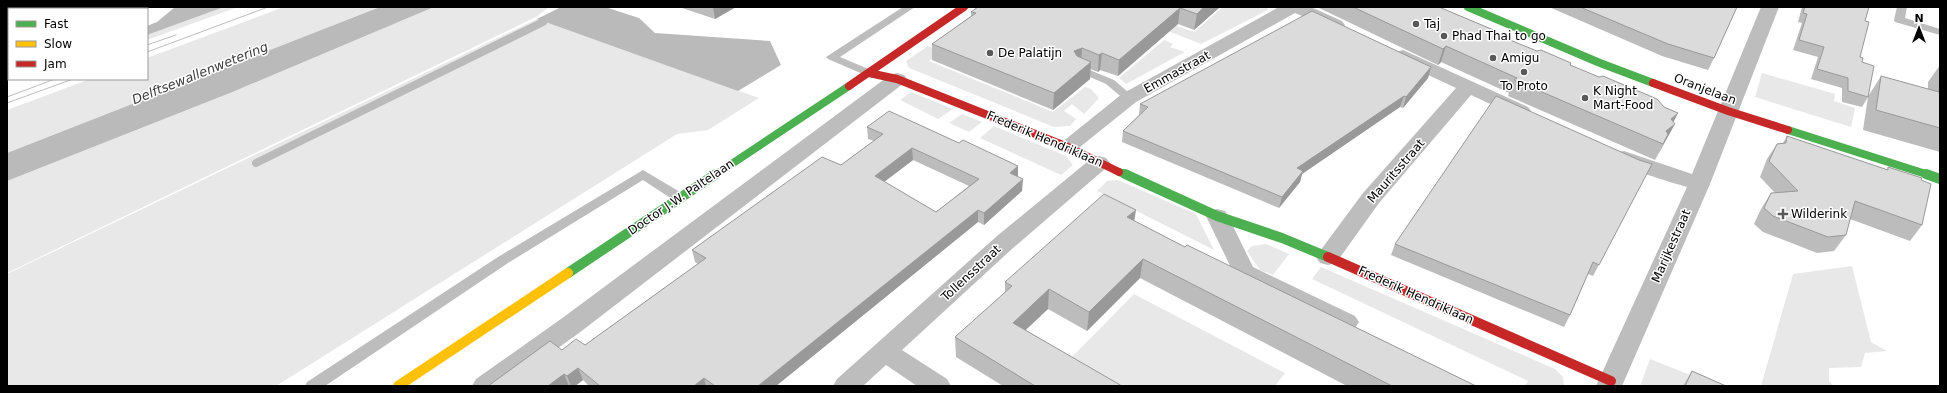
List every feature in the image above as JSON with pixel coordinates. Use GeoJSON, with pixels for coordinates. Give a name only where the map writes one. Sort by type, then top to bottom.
{"type":"FeatureCollection","features":[{"type":"Feature","properties":{"kind":"street","name":"Doctor J.W. Paltelaan"},"geometry":{"type":"LineString","coordinates":[[398,386],[869,73],[964,7]]}},
{"type":"Feature","properties":{"kind":"street","name":"Emmastraat"},"geometry":{"type":"LineString","coordinates":[[1068,147],[1128,98],[1292,7]]}},
{"type":"Feature","properties":{"kind":"street"},"geometry":{"type":"LineString","coordinates":[[1297,7],[1353,33]]}},
{"type":"Feature","properties":{"kind":"street","name":"Oranjelaan"},"geometry":{"type":"LineString","coordinates":[[1468,7],[1600,63],[1728,111],[1940,179]]}},
{"type":"Feature","properties":{"kind":"street","name":"Marijkestraat"},"geometry":{"type":"LineString","coordinates":[[1610,383],[1699,184],[1770,7]]}},
{"type":"Feature","properties":{"kind":"street"},"geometry":{"type":"LineString","coordinates":[[1387,49],[1537,118]]}},
{"type":"Feature","properties":{"kind":"street","name":"Frederik Hendriklaan"},"geometry":{"type":"LineString","coordinates":[[869,73],[897,79],[1068,147],[1099,163],[1217,216],[1282,238],[1610,383]]}},
{"type":"Feature","properties":{"kind":"street"},"geometry":{"type":"LineString","coordinates":[[485,386],[570,326],[897,79]]}},
{"type":"Feature","properties":{"kind":"street","name":"Mauritsstraat"},"geometry":{"type":"LineString","coordinates":[[1328,258],[1371,198],[1467,87]]}},
{"type":"Feature","properties":{"kind":"street"},"geometry":{"type":"LineString","coordinates":[[1607,150],[1642,165],[1699,184]]}},
{"type":"Feature","properties":{"kind":"street","name":"Tollensstraat"},"geometry":{"type":"LineString","coordinates":[[846,386],[1005,242],[1099,163]]}},
{"type":"Feature","properties":{"kind":"street"},"geometry":{"type":"LineString","coordinates":[[1217,216],[1244,272],[1363,331]]}},
{"type":"Feature","properties":{"kind":"street"},"geometry":{"type":"LineString","coordinates":[[885,352],[938,386]]}},
{"type":"Feature","properties":{"kind":"lane"},"geometry":{"type":"LineString","coordinates":[[869,73],[832,57],[910,7]]}},
{"type":"Feature","properties":{"kind":"lane"},"geometry":{"type":"LineString","coordinates":[[1902,7],[1899,20],[1940,32]]}},
{"type":"Feature","properties":{"kind":"lane"},"geometry":{"type":"LineString","coordinates":[[1080,69],[1110,82],[1128,98]]}},
{"type":"Feature","properties":{"kind":"lane"},"geometry":{"type":"LineString","coordinates":[[312,386],[503,260],[642,174],[680,198]]}},
{"type":"Feature","properties":{"kind":"shaded area"},"geometry":{"type":"Polygon","coordinates":[[[175,7],[224,7],[148,35],[148,26],[157,22],[175,7]]]}},
{"type":"Feature","properties":{"kind":"shaded area"},"geometry":{"type":"Polygon","coordinates":[[[224,7],[238,7],[148,40],[148,35],[224,7]]]}},
{"type":"Feature","properties":{"kind":"shaded area"},"geometry":{"type":"Polygon","coordinates":[[[284,7],[380,7],[7,153],[7,110],[87,80],[148,80],[148,58],[284,7]]]}},
{"type":"Feature","properties":{"kind":"shaded area"},"geometry":{"type":"Polygon","coordinates":[[[380,7],[434,7],[230,93],[7,181],[7,153],[380,7]]]}},
{"type":"Feature","properties":{"kind":"shaded area"},"geometry":{"type":"Polygon","coordinates":[[[434,7],[549,7],[536,17],[7,273],[7,181],[230,93],[434,7]]]}},
{"type":"Feature","properties":{"kind":"shaded area"},"geometry":{"type":"Polygon","coordinates":[[[561,7],[605,7],[639,18],[655,33],[770,41],[781,65],[738,91],[537,19],[561,7]]]}},
{"type":"Feature","properties":{"kind":"shaded area"},"geometry":{"type":"Polygon","coordinates":[[[1223,7],[1267,7],[1268,10],[1201,44],[1153,25],[1159,20],[1194,32],[1223,7]]]}},
{"type":"Feature","properties":{"kind":"shaded area"},"geometry":{"type":"Polygon","coordinates":[[[537,19],[759,98],[708,130],[677,134],[276,386],[7,386],[7,274],[537,19]]]}},
{"type":"Feature","properties":{"kind":"shaded area"},"geometry":{"type":"Polygon","coordinates":[[[1164,40],[1173,44],[1170,47],[1185,52],[1126,84],[1119,78],[1164,40]]]}},
{"type":"Feature","properties":{"kind":"shaded area"},"geometry":{"type":"Polygon","coordinates":[[[928,46],[941,51],[929,61],[1053,112],[1085,87],[1091,89],[1099,98],[1084,114],[1072,104],[1064,111],[1076,119],[1070,126],[1054,127],[909,68],[906,61],[928,46]]]}},
{"type":"Feature","properties":{"kind":"shaded area"},"geometry":{"type":"Polygon","coordinates":[[[1762,73],[1835,94],[1834,101],[1855,108],[1851,127],[1755,97],[1762,73]]]}},
{"type":"Feature","properties":{"kind":"shaded area"},"geometry":{"type":"Polygon","coordinates":[[[911,92],[953,109],[938,119],[900,100],[911,92]]]}},
{"type":"Feature","properties":{"kind":"shaded area"},"geometry":{"type":"Polygon","coordinates":[[[962,114],[982,122],[969,132],[949,123],[962,114]]]}},
{"type":"Feature","properties":{"kind":"shaded area"},"geometry":{"type":"Polygon","coordinates":[[[994,126],[1066,156],[1073,165],[1061,175],[980,138],[994,126]]]}},
{"type":"Feature","properties":{"kind":"shaded area"},"geometry":{"type":"Polygon","coordinates":[[[1118,180],[1196,214],[1214,250],[1097,191],[1107,181],[1118,180]]]}},
{"type":"Feature","properties":{"kind":"shaded area"},"geometry":{"type":"Polygon","coordinates":[[[1266,244],[1289,254],[1273,275],[1260,270],[1247,251],[1252,246],[1266,244]]]}},
{"type":"Feature","properties":{"kind":"shaded area"},"geometry":{"type":"Polygon","coordinates":[[[1852,266],[1871,342],[1887,351],[1865,353],[1861,367],[1829,368],[1829,381],[1834,386],[1761,386],[1793,274],[1852,266]]]}},
{"type":"Feature","properties":{"kind":"shaded area"},"geometry":{"type":"Polygon","coordinates":[[[1321,267],[1555,369],[1563,377],[1564,386],[1525,386],[1528,381],[1312,279],[1321,267]]]}},
{"type":"Feature","properties":{"kind":"shaded area"},"geometry":{"type":"Polygon","coordinates":[[[1134,294],[1285,373],[1275,386],[1102,386],[1065,364],[1134,294]]]}},
{"type":"Feature","properties":{"kind":"shaded area"},"geometry":{"type":"Polygon","coordinates":[[[1650,359],[1718,386],[1640,386],[1650,359]]]}},
{"type":"Feature","properties":{"kind":"building"},"geometry":{"type":"Polygon","coordinates":[[[978,7],[1204,7],[1197,14],[1180,8],[1119,60],[1102,53],[1099,55],[1082,48],[1074,51],[1077,56],[1091,62],[1054,93],[932,44],[976,13],[971,12],[978,7]]]}},
{"type":"Feature","properties":{"kind":"building"},"geometry":{"type":"Polygon","coordinates":[[[1353,7],[1439,7],[1496,31],[1493,33],[1537,51],[1541,50],[1571,63],[1570,65],[1599,77],[1603,76],[1657,99],[1664,107],[1678,113],[1671,119],[1675,124],[1666,131],[1668,134],[1663,144],[1514,80],[1517,78],[1446,46],[1443,49],[1353,7]]]}},
{"type":"Feature","properties":{"kind":"building"},"geometry":{"type":"Polygon","coordinates":[[[1580,7],[1737,7],[1714,58],[1668,44],[1580,7]]]}},
{"type":"Feature","properties":{"kind":"building"},"geometry":{"type":"Polygon","coordinates":[[[1805,7],[1869,7],[1865,21],[1869,22],[1860,57],[1863,58],[1862,62],[1874,66],[1868,97],[1848,91],[1848,78],[1817,69],[1824,47],[1799,40],[1807,14],[1803,13],[1805,7]]]}},
{"type":"Feature","properties":{"kind":"building"},"geometry":{"type":"Polygon","coordinates":[[[1312,11],[1431,67],[1406,97],[1404,96],[1297,168],[1303,171],[1282,197],[1123,131],[1148,107],[1140,104],[1312,11]]]}},
{"type":"Feature","properties":{"kind":"building"},"geometry":{"type":"Polygon","coordinates":[[[1881,76],[1939,92],[1940,78],[1940,128],[1876,110],[1881,76]]]}},
{"type":"Feature","properties":{"kind":"building"},"geometry":{"type":"Polygon","coordinates":[[[1496,96],[1639,160],[1652,164],[1599,265],[1593,262],[1570,315],[1395,244],[1496,96]]]}},
{"type":"Feature","properties":{"kind":"building"},"geometry":{"type":"Polygon","coordinates":[[[889,111],[959,143],[963,140],[1018,166],[1010,173],[1023,179],[984,213],[978,210],[758,386],[715,386],[704,378],[694,386],[600,386],[578,368],[567,376],[564,374],[548,386],[488,386],[550,341],[562,350],[576,339],[585,345],[706,258],[692,250],[822,157],[841,165],[883,134],[867,127],[889,111]],[[912,148],[875,176],[936,212],[979,179],[912,148]]]}},
{"type":"Feature","properties":{"kind":"building"},"geometry":{"type":"Polygon","coordinates":[[[1787,136],[1888,170],[1888,167],[1922,178],[1921,180],[1931,184],[1922,225],[1855,201],[1846,235],[1828,237],[1773,216],[1764,208],[1771,193],[1798,191],[1769,161],[1777,144],[1786,143],[1787,136]]]}},
{"type":"Feature","properties":{"kind":"building"},"geometry":{"type":"Polygon","coordinates":[[[1104,194],[1136,210],[1127,217],[1185,247],[1187,245],[1476,386],[1392,386],[1143,259],[1089,312],[1049,289],[1013,323],[1122,386],[1035,386],[955,337],[1012,286],[1005,282],[1104,194]]]}},
{"type":"Feature","properties":{"kind":"building"},"geometry":{"type":"Polygon","coordinates":[[[1692,371],[1726,386],[1685,386],[1692,371]]]}},
{"type":"Feature","properties":{"kind":"waterway"},"geometry":{"type":"LineString","coordinates":[[256,163],[543,22]]}},
{"type":"Feature","properties":{"kind":"tram line"},"geometry":{"type":"LineString","coordinates":[[148,52],[268,7]]}},
{"type":"Feature","properties":{"kind":"tram line"},"geometry":{"type":"LineString","coordinates":[[148,45],[176,35]]}},
{"type":"Feature","properties":{"kind":"tram line"},"geometry":{"type":"LineString","coordinates":[[7,97],[52,80]]}},
{"type":"Feature","properties":{"kind":"tram line"},"geometry":{"type":"LineString","coordinates":[[7,103],[70,80]]}},
{"type":"Feature","properties":{"kind":"traffic: fast"},"geometry":{"type":"LineString","coordinates":[[1468,7],[1600,63],[1653,83]]}},
{"type":"Feature","properties":{"kind":"traffic: fast"},"geometry":{"type":"LineString","coordinates":[[568,273],[849,86]]}},
{"type":"Feature","properties":{"kind":"traffic: fast"},"geometry":{"type":"LineString","coordinates":[[1788,130],[1940,179]]}},
{"type":"Feature","properties":{"kind":"traffic: fast"},"geometry":{"type":"LineString","coordinates":[[1119,172],[1217,216],[1282,238],[1328,257]]}},
{"type":"Feature","properties":{"kind":"traffic: slow"},"geometry":{"type":"LineString","coordinates":[[398,386],[568,273]]}},
{"type":"Feature","properties":{"kind":"traffic: jam"},"geometry":{"type":"LineString","coordinates":[[849,86],[964,7]]}},
{"type":"Feature","properties":{"kind":"traffic: jam"},"geometry":{"type":"LineString","coordinates":[[869,73],[897,79],[1068,147],[1119,172]]}},
{"type":"Feature","properties":{"kind":"traffic: jam"},"geometry":{"type":"LineString","coordinates":[[1653,83],[1728,111],[1788,130]]}},
{"type":"Feature","properties":{"kind":"traffic: jam"},"geometry":{"type":"LineString","coordinates":[[1328,257],[1611,381]]}},
{"type":"Feature","properties":{"kind":"place","name":"Taj"},"geometry":{"type":"Point","coordinates":[1416,24]}},
{"type":"Feature","properties":{"kind":"place","name":"Phad Thai to go"},"geometry":{"type":"Point","coordinates":[1444,36]}},
{"type":"Feature","properties":{"kind":"place","name":"De Palatijn"},"geometry":{"type":"Point","coordinates":[990,53]}},
{"type":"Feature","properties":{"kind":"place","name":"Amigu"},"geometry":{"type":"Point","coordinates":[1493,58]}},
{"type":"Feature","properties":{"kind":"place","name":"To Proto"},"geometry":{"type":"Point","coordinates":[1524,72]}},
{"type":"Feature","properties":{"kind":"place","name":"K Night Mart-Food"},"geometry":{"type":"Point","coordinates":[1585,98]}},
{"type":"Feature","properties":{"kind":"place","name":"Wilderink"},"geometry":{"type":"Point","coordinates":[1783,214]}},
{"type":"Feature","properties":{"kind":"water label","name":"Delftsewallenwetering"},"geometry":{"type":"Point","coordinates":[200,73]}}]}
